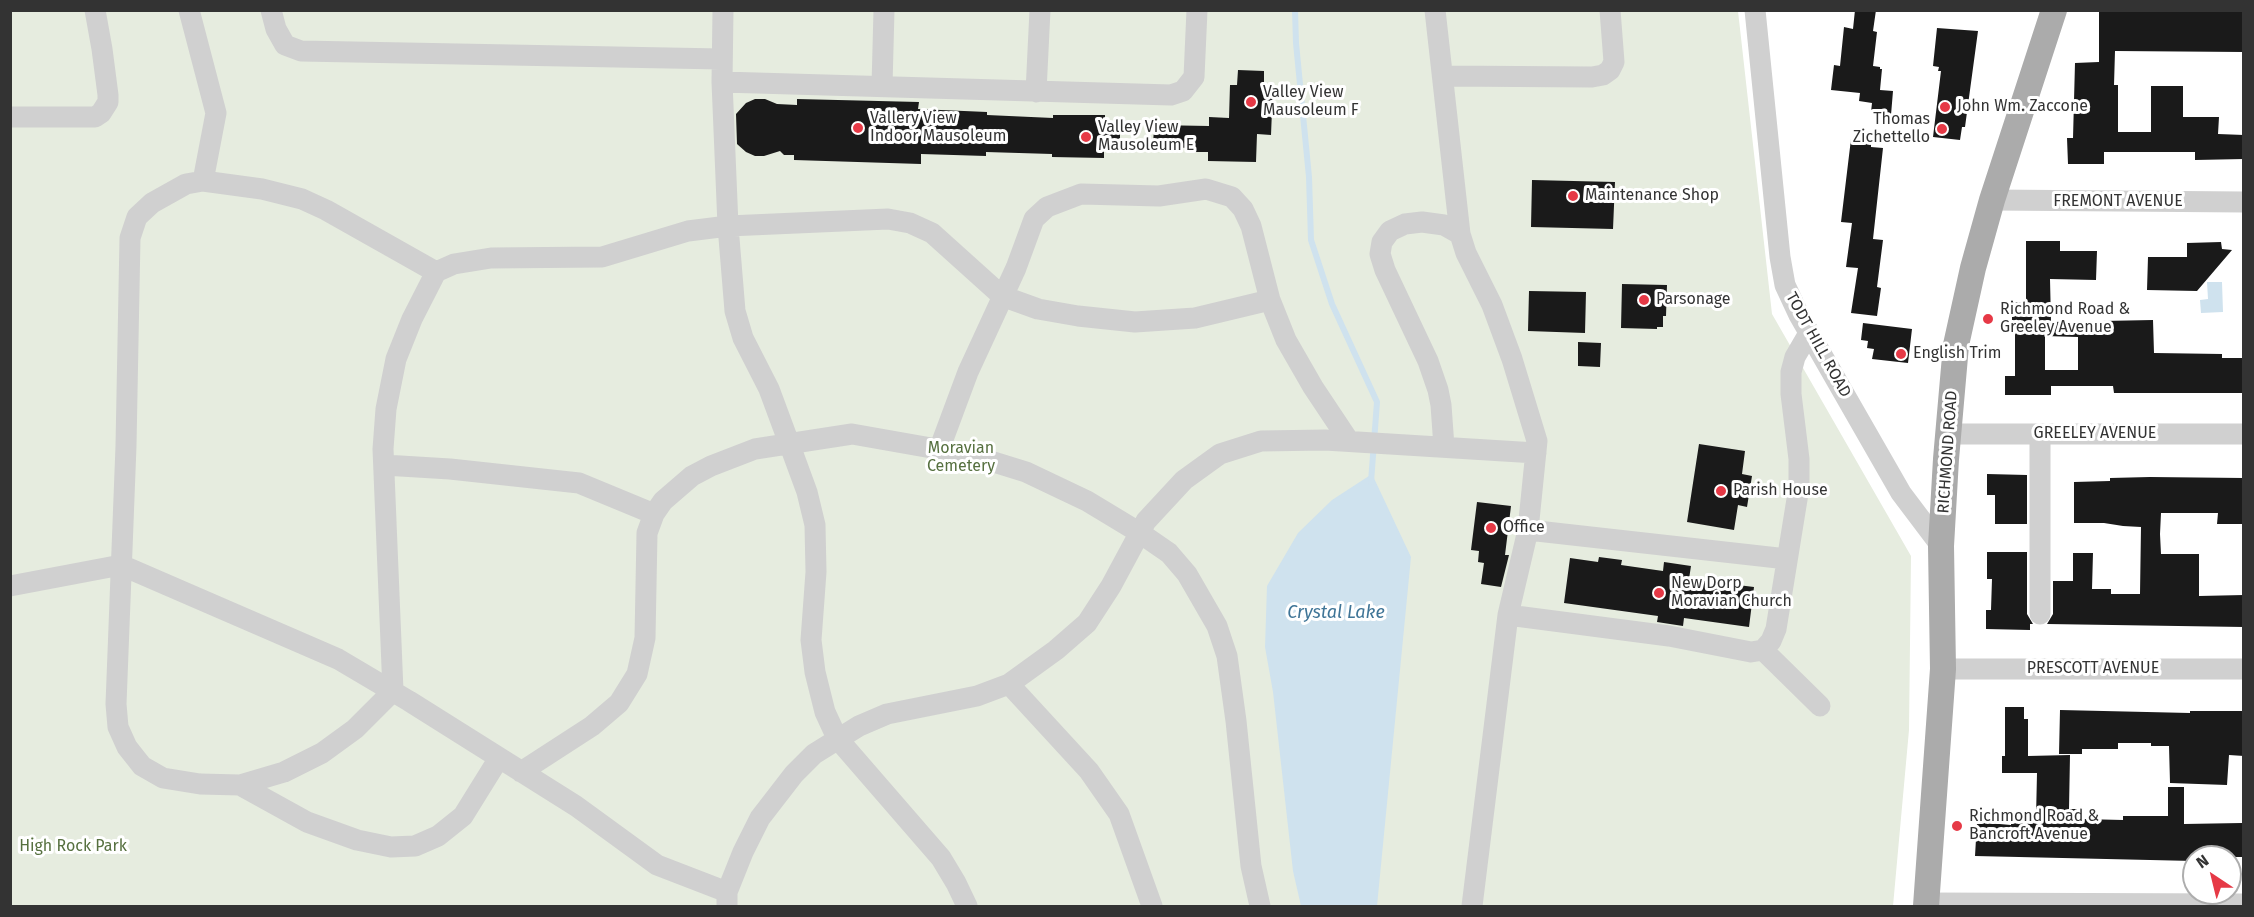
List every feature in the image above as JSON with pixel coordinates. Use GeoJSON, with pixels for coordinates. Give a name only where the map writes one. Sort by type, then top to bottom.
{"type":"FeatureCollection","features":[{"type":"Feature","properties":{"kind":"main road","name":"RICHMOND ROAD"},"geometry":{"type":"LineString","coordinates":[[1926,905],[1942,669],[1941,546],[1947,434],[1956,345],[1973,267],[1992,200],[2054,10]]}},
{"type":"Feature","properties":{"kind":"street"},"geometry":{"type":"LineString","coordinates":[[10,117],[95,117],[105,108],[108,95],[95,10]]}},
{"type":"Feature","properties":{"kind":"street"},"geometry":{"type":"LineString","coordinates":[[189,10],[216,113],[203,181]]}},
{"type":"Feature","properties":{"kind":"street"},"geometry":{"type":"LineString","coordinates":[[271,10],[276,29],[285,45],[301,51],[721,59]]}},
{"type":"Feature","properties":{"kind":"street"},"geometry":{"type":"LineString","coordinates":[[723,10],[721,59],[728,226],[735,311],[743,338],[769,389],[807,492],[815,525],[816,572],[811,640],[815,672],[825,712],[837,738],[941,858],[967,906]]}},
{"type":"Feature","properties":{"kind":"street"},"geometry":{"type":"LineString","coordinates":[[882,86],[884,10]]}},
{"type":"Feature","properties":{"kind":"street"},"geometry":{"type":"LineString","coordinates":[[1036,92],[1040,10]]}},
{"type":"Feature","properties":{"kind":"street"},"geometry":{"type":"LineString","coordinates":[[722,82],[1171,95],[1183,92],[1194,77],[1197,10]]}},
{"type":"Feature","properties":{"kind":"street"},"geometry":{"type":"LineString","coordinates":[[1436,10],[1460,234],[1466,253],[1492,305],[1512,359],[1537,441],[1528,530],[1508,615],[1472,906]]}},
{"type":"Feature","properties":{"kind":"street"},"geometry":{"type":"LineString","coordinates":[[1443,76],[1592,78],[1603,75],[1610,70],[1614,62],[1610,10]]}},
{"type":"Feature","properties":{"kind":"street","name":"TODT HILL ROAD"},"geometry":{"type":"LineString","coordinates":[[1755,10],[1780,257],[1785,285],[1809,333],[1901,493],[1941,546]]}},
{"type":"Feature","properties":{"kind":"street"},"geometry":{"type":"LineString","coordinates":[[436,272],[326,210],[302,200],[262,189],[203,181],[186,184],[152,202],[137,217],[130,238],[116,704],[118,727],[127,747],[142,766],[163,778],[200,784],[240,785],[284,772],[322,753],[355,729],[393,691],[384,465],[386,409],[396,359],[411,319],[436,272],[454,264],[490,258],[602,256],[688,231],[728,226],[888,219],[910,223],[932,233],[1002,296],[1038,309],[1135,322],[1195,318],[1270,300]]}},
{"type":"Feature","properties":{"kind":"street"},"geometry":{"type":"LineString","coordinates":[[939,450],[968,372],[1016,268],[1035,219],[1047,207],[1081,194],[1159,196],[1206,189],[1232,197],[1243,209],[1251,226],[1270,300],[1286,340],[1313,387],[1355,442]]}},
{"type":"Feature","properties":{"kind":"street","name":"FREMONT AVENUE"},"geometry":{"type":"LineString","coordinates":[[1992,200],[2244,202]]}},
{"type":"Feature","properties":{"kind":"street"},"geometry":{"type":"LineString","coordinates":[[1444,447],[1438,390],[1428,361],[1384,270],[1380,254],[1382,242],[1390,231],[1405,224],[1422,222],[1444,225],[1460,234]]}},
{"type":"Feature","properties":{"kind":"street"},"geometry":{"type":"LineString","coordinates":[[1508,615],[1669,636],[1751,652],[1763,650],[1771,641],[1776,629],[1799,487],[1799,459],[1791,394],[1791,372],[1795,357],[1809,333]]}},
{"type":"Feature","properties":{"kind":"street"},"geometry":{"type":"LineString","coordinates":[[521,772],[592,726],[619,703],[637,674],[645,638],[647,533],[654,514],[674,489],[701,471],[755,449],[852,434],[971,455],[1026,472],[1088,501],[1140,532],[1169,553],[1187,574],[1217,626],[1227,657],[1251,866],[1260,906]]}},
{"type":"Feature","properties":{"kind":"street","name":"GREELEY AVENUE"},"geometry":{"type":"LineString","coordinates":[[1947,434],[2244,434]]}},
{"type":"Feature","properties":{"kind":"street"},"geometry":{"type":"LineString","coordinates":[[2040,434],[2040,614]]}},
{"type":"Feature","properties":{"kind":"street"},"geometry":{"type":"LineString","coordinates":[[10,586],[121,565],[339,659],[576,806],[657,865],[727,899],[760,818],[794,774],[814,754],[837,738],[887,714],[977,696],[1009,684],[1056,650],[1087,623],[1111,586],[1146,521],[1184,480],[1220,454],[1261,441],[1393,443],[1536,453]]}},
{"type":"Feature","properties":{"kind":"street"},"geometry":{"type":"LineString","coordinates":[[384,465],[450,469],[579,483],[654,514]]}},
{"type":"Feature","properties":{"kind":"street"},"geometry":{"type":"LineString","coordinates":[[1528,530],[1787,559]]}},
{"type":"Feature","properties":{"kind":"street"},"geometry":{"type":"LineString","coordinates":[[1763,650],[1820,706]]}},
{"type":"Feature","properties":{"kind":"street","name":"PRESCOTT AVENUE"},"geometry":{"type":"LineString","coordinates":[[1942,669],[2244,669]]}},
{"type":"Feature","properties":{"kind":"street"},"geometry":{"type":"LineString","coordinates":[[1009,684],[1089,771],[1119,814],[1152,906]]}},
{"type":"Feature","properties":{"kind":"street"},"geometry":{"type":"LineString","coordinates":[[240,785],[307,822],[357,840],[391,847],[415,846],[438,836],[463,816],[499,758]]}},
{"type":"Feature","properties":{"kind":"street"},"geometry":{"type":"LineString","coordinates":[[1926,905],[2244,904]]}},
{"type":"Feature","properties":{"kind":"green space","name":"Moravian Cemetery"},"geometry":{"type":"Polygon","coordinates":[[[11,11],[1738,11],[1772,314],[1911,556],[1909,730],[1893,906],[11,906],[11,11]]]}},
{"type":"Feature","properties":{"kind":"water"},"geometry":{"type":"Polygon","coordinates":[[[2207,282],[2222,282],[2223,312],[2201,313],[2200,300],[2208,299],[2207,282]]]}},
{"type":"Feature","properties":{"kind":"water","name":"Crystal Lake"},"geometry":{"type":"Polygon","coordinates":[[[1372,474],[1411,557],[1377,906],[1301,906],[1293,871],[1273,692],[1265,647],[1267,586],[1298,533],[1332,500],[1372,474]]]}},
{"type":"Feature","properties":{"kind":"building"},"geometry":{"type":"Polygon","coordinates":[[[1855,10],[1876,10],[1873,31],[1877,32],[1873,66],[1882,69],[1880,90],[1893,91],[1891,115],[1871,112],[1872,103],[1859,101],[1860,93],[1831,90],[1834,65],[1840,66],[1844,27],[1853,29],[1855,10]]]}},
{"type":"Feature","properties":{"kind":"building"},"geometry":{"type":"Polygon","coordinates":[[[2099,10],[2244,12],[2244,52],[2115,51],[2114,85],[2118,85],[2118,132],[2151,132],[2151,86],[2183,86],[2183,117],[2219,117],[2218,134],[2244,135],[2244,159],[2195,160],[2195,152],[2104,152],[2104,164],[2068,164],[2067,138],[2073,138],[2075,63],[2099,62],[2099,10]]]}},
{"type":"Feature","properties":{"kind":"building"},"geometry":{"type":"Polygon","coordinates":[[[1937,28],[1978,31],[1965,127],[1962,127],[1960,140],[1933,137],[1941,71],[1938,71],[1939,67],[1933,66],[1937,28]]]}},
{"type":"Feature","properties":{"kind":"building","name":"Valley View Mausoleum F"},"geometry":{"type":"Polygon","coordinates":[[[1238,70],[1264,71],[1264,86],[1273,86],[1271,135],[1257,134],[1256,162],[1208,161],[1208,152],[1193,152],[1193,148],[1153,147],[1154,125],[1209,126],[1209,117],[1229,118],[1230,85],[1237,85],[1238,70]]]}},
{"type":"Feature","properties":{"kind":"building"},"geometry":{"type":"Polygon","coordinates":[[[755,99],[765,99],[777,104],[797,105],[797,99],[919,102],[918,109],[987,112],[987,115],[1053,118],[1053,115],[1105,115],[1105,124],[1120,124],[1120,151],[1104,150],[1104,158],[986,152],[986,156],[921,154],[921,164],[794,160],[794,155],[784,155],[780,151],[755,156],[737,144],[736,114],[746,103],[755,99]]]}},
{"type":"Feature","properties":{"kind":"building"},"geometry":{"type":"Polygon","coordinates":[[[1851,139],[1871,141],[1871,147],[1883,148],[1873,239],[1883,240],[1877,287],[1881,288],[1877,316],[1851,313],[1858,268],[1846,267],[1852,223],[1841,222],[1851,139]]]}},
{"type":"Feature","properties":{"kind":"building","name":"Maintenance Shop"},"geometry":{"type":"Polygon","coordinates":[[[1532,180],[1615,182],[1613,229],[1531,227],[1532,180]]]}},
{"type":"Feature","properties":{"kind":"building"},"geometry":{"type":"Polygon","coordinates":[[[2026,241],[2060,241],[2060,251],[2097,251],[2096,280],[2050,279],[2051,322],[2153,320],[2154,353],[2222,354],[2222,358],[2244,358],[2244,393],[2114,393],[2113,386],[2051,386],[2051,395],[2005,395],[2005,376],[2015,376],[2015,321],[2012,321],[2012,302],[2026,302],[2026,241]],[[2045,336],[2045,370],[2078,370],[2078,337],[2045,336]]]}},
{"type":"Feature","properties":{"kind":"building"},"geometry":{"type":"Polygon","coordinates":[[[2221,242],[2222,249],[2232,250],[2197,291],[2147,290],[2148,257],[2187,257],[2187,243],[2221,242]]]}},
{"type":"Feature","properties":{"kind":"building","name":"Parsonage"},"geometry":{"type":"Polygon","coordinates":[[[1622,284],[1667,285],[1666,316],[1663,316],[1663,327],[1657,327],[1657,329],[1621,328],[1622,284]]]}},
{"type":"Feature","properties":{"kind":"building"},"geometry":{"type":"Polygon","coordinates":[[[1529,291],[1586,292],[1585,333],[1528,331],[1529,291]]]}},
{"type":"Feature","properties":{"kind":"building"},"geometry":{"type":"Polygon","coordinates":[[[1863,323],[1912,329],[1908,363],[1872,359],[1874,349],[1867,348],[1868,341],[1861,340],[1863,323]]]}},
{"type":"Feature","properties":{"kind":"building"},"geometry":{"type":"Polygon","coordinates":[[[1578,342],[1601,343],[1600,367],[1578,366],[1578,342]]]}},
{"type":"Feature","properties":{"kind":"building","name":"Parish House"},"geometry":{"type":"Polygon","coordinates":[[[1699,444],[1745,451],[1742,474],[1752,476],[1747,507],[1738,505],[1734,530],[1687,522],[1699,444]]]}},
{"type":"Feature","properties":{"kind":"building"},"geometry":{"type":"Polygon","coordinates":[[[1987,474],[2027,475],[2027,524],[1995,524],[1995,495],[1987,495],[1987,474]]]}},
{"type":"Feature","properties":{"kind":"building"},"geometry":{"type":"Polygon","coordinates":[[[2150,477],[2244,478],[2244,524],[2217,524],[2218,513],[2161,513],[2160,534],[2161,554],[2199,554],[2199,596],[2244,595],[2244,627],[2047,624],[2053,614],[2053,581],[2073,581],[2073,553],[2093,553],[2092,589],[2111,589],[2111,594],[2140,594],[2141,527],[2074,523],[2074,482],[2150,477]]]}},
{"type":"Feature","properties":{"kind":"building","name":"Office"},"geometry":{"type":"Polygon","coordinates":[[[1477,502],[1511,506],[1505,555],[1509,555],[1501,587],[1481,584],[1484,563],[1478,562],[1479,551],[1471,550],[1477,502]]]}},
{"type":"Feature","properties":{"kind":"building"},"geometry":{"type":"Polygon","coordinates":[[[1987,552],[2027,552],[2027,614],[2033,624],[2030,624],[2030,630],[1986,629],[1986,610],[1991,610],[1992,579],[1987,579],[1987,552]]]}},
{"type":"Feature","properties":{"kind":"building","name":"New Dorp Moravian Church"},"geometry":{"type":"Polygon","coordinates":[[[1599,557],[1622,560],[1621,565],[1663,571],[1664,562],[1691,566],[1689,579],[1754,587],[1749,627],[1684,618],[1683,626],[1657,622],[1658,616],[1564,603],[1570,558],[1598,562],[1599,557]]]}},
{"type":"Feature","properties":{"kind":"building"},"geometry":{"type":"Polygon","coordinates":[[[2005,707],[2024,707],[2024,719],[2028,719],[2028,756],[2070,755],[2069,809],[2082,812],[2082,819],[2123,820],[2123,816],[2168,816],[2168,787],[2184,787],[2184,824],[2242,823],[2243,857],[2242,845],[2182,845],[2182,861],[1975,856],[1977,822],[2011,825],[2011,818],[2036,818],[2037,773],[2002,773],[2002,756],[2005,756],[2005,707]]]}},
{"type":"Feature","properties":{"kind":"building"},"geometry":{"type":"Polygon","coordinates":[[[2060,710],[2190,713],[2190,711],[2244,711],[2244,756],[2229,755],[2227,785],[2170,783],[2169,746],[2151,746],[2151,743],[2118,743],[2118,749],[2082,749],[2082,754],[2059,754],[2060,710]]]}},
{"type":"Feature","properties":{"kind":"waterway"},"geometry":{"type":"LineString","coordinates":[[1295,10],[1309,177],[1311,240],[1332,304],[1377,402],[1371,482]]}},
{"type":"Feature","properties":{"kind":"place","name":"Valley View Mausoleum F"},"geometry":{"type":"Point","coordinates":[1251,102]}},
{"type":"Feature","properties":{"kind":"place","name":"John Wm. Zaccone"},"geometry":{"type":"Point","coordinates":[1945,107]}},
{"type":"Feature","properties":{"kind":"place","name":"Vallery View Indoor Mausoleum"},"geometry":{"type":"Point","coordinates":[858,128]}},
{"type":"Feature","properties":{"kind":"place","name":"Thomas Zichettello"},"geometry":{"type":"Point","coordinates":[1942,129]}},
{"type":"Feature","properties":{"kind":"place","name":"Valley View Mausoleum E"},"geometry":{"type":"Point","coordinates":[1086,137]}},
{"type":"Feature","properties":{"kind":"place","name":"Maintenance Shop"},"geometry":{"type":"Point","coordinates":[1573,196]}},
{"type":"Feature","properties":{"kind":"place","name":"Parsonage"},"geometry":{"type":"Point","coordinates":[1644,300]}},
{"type":"Feature","properties":{"kind":"place","name":"Richmond Road & Greeley Avenue"},"geometry":{"type":"Point","coordinates":[1988,319]}},
{"type":"Feature","properties":{"kind":"place","name":"English Trim"},"geometry":{"type":"Point","coordinates":[1901,354]}},
{"type":"Feature","properties":{"kind":"place","name":"Parish House"},"geometry":{"type":"Point","coordinates":[1721,491]}},
{"type":"Feature","properties":{"kind":"place","name":"Office"},"geometry":{"type":"Point","coordinates":[1491,528]}},
{"type":"Feature","properties":{"kind":"place","name":"New Dorp Moravian Church"},"geometry":{"type":"Point","coordinates":[1659,593]}},
{"type":"Feature","properties":{"kind":"place","name":"Richmond Road & Bancroft Avenue"},"geometry":{"type":"Point","coordinates":[1957,826]}},
{"type":"Feature","properties":{"kind":"park label","name":"High Rock Park"},"geometry":{"type":"Point","coordinates":[73,847]}}]}
